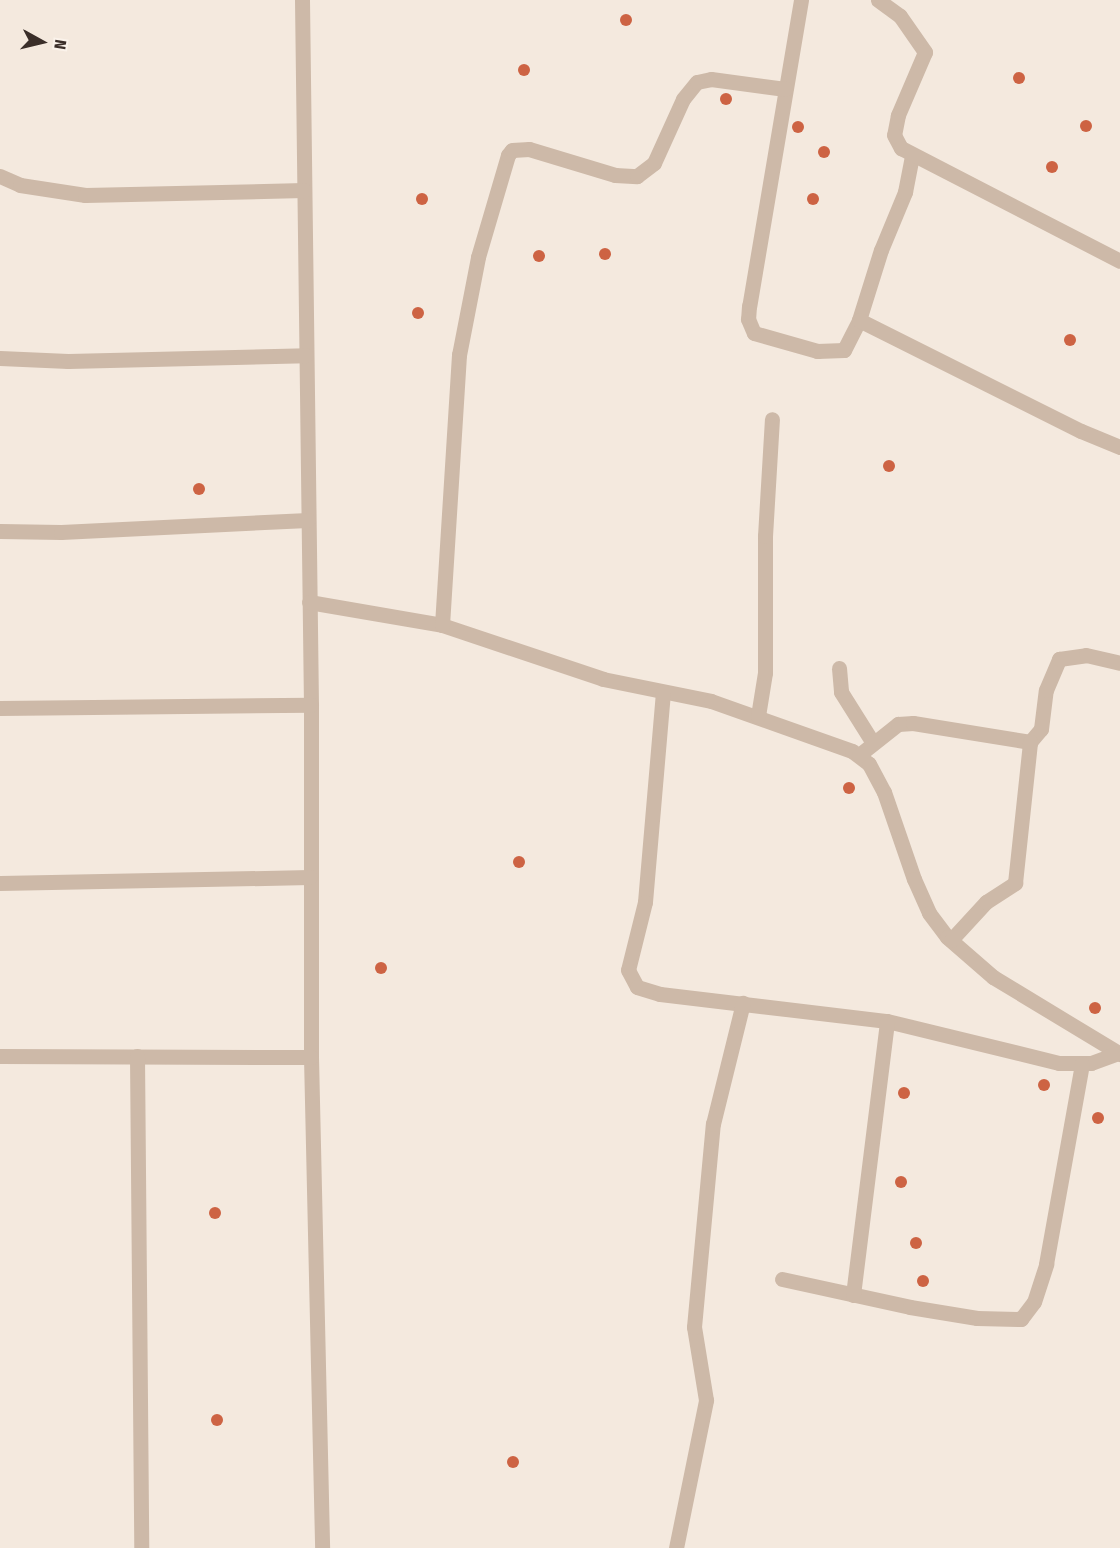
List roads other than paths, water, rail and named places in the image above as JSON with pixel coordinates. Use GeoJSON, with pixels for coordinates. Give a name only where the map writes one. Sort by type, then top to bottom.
{"type":"FeatureCollection","features":[{"type":"Feature","properties":{"kind":"street"},"geometry":{"type":"LineString","coordinates":[[302,0],[311,705],[311,1057],[322,1548]]}},
{"type":"Feature","properties":{"kind":"street"},"geometry":{"type":"LineString","coordinates":[[801,0],[749,306],[750,328],[772,340],[836,352],[850,342],[880,250],[905,192],[912,157]]}},
{"type":"Feature","properties":{"kind":"street"},"geometry":{"type":"LineString","coordinates":[[878,0],[900,16],[925,52],[898,115],[894,135],[912,157],[1120,261]]}},
{"type":"Feature","properties":{"kind":"street"},"geometry":{"type":"LineString","coordinates":[[442,626],[459,355],[478,257],[508,155],[512,150],[529,149],[606,173],[637,176],[654,163],[683,99],[697,82],[711,79],[785,89]]}},
{"type":"Feature","properties":{"kind":"street"},"geometry":{"type":"LineString","coordinates":[[0,176],[30,187],[85,195],[304,190]]}},
{"type":"Feature","properties":{"kind":"street"},"geometry":{"type":"LineString","coordinates":[[859,320],[1081,431],[1120,447]]}},
{"type":"Feature","properties":{"kind":"street"},"geometry":{"type":"LineString","coordinates":[[0,358],[68,361],[306,355]]}},
{"type":"Feature","properties":{"kind":"street"},"geometry":{"type":"LineString","coordinates":[[758,716],[765,673],[765,536],[772,419]]}},
{"type":"Feature","properties":{"kind":"street"},"geometry":{"type":"LineString","coordinates":[[0,531],[61,532],[308,520]]}},
{"type":"Feature","properties":{"kind":"street"},"geometry":{"type":"LineString","coordinates":[[309,602],[442,626],[603,679],[711,701],[758,716],[859,755],[869,764],[888,803],[929,913],[951,940],[993,977],[1119,1054]]}},
{"type":"Feature","properties":{"kind":"street"},"geometry":{"type":"LineString","coordinates":[[951,940],[986,902],[1015,883],[1030,742],[1041,729],[1046,690],[1059,659],[1086,655],[1120,663]]}},
{"type":"Feature","properties":{"kind":"street"},"geometry":{"type":"LineString","coordinates":[[839,668],[841,692],[873,743]]}},
{"type":"Feature","properties":{"kind":"street"},"geometry":{"type":"LineString","coordinates":[[663,692],[645,902],[628,970],[630,979],[643,990],[887,1021],[1026,1056],[1082,1064],[1119,1054]]}},
{"type":"Feature","properties":{"kind":"street"},"geometry":{"type":"LineString","coordinates":[[0,708],[311,705]]}},
{"type":"Feature","properties":{"kind":"street"},"geometry":{"type":"LineString","coordinates":[[859,755],[898,724],[913,723],[1030,742]]}},
{"type":"Feature","properties":{"kind":"street"},"geometry":{"type":"LineString","coordinates":[[0,883],[310,877]]}},
{"type":"Feature","properties":{"kind":"street"},"geometry":{"type":"LineString","coordinates":[[676,1548],[705,1411],[706,1384],[695,1344],[694,1320],[713,1124],[742,1003]]}},
{"type":"Feature","properties":{"kind":"street"},"geometry":{"type":"LineString","coordinates":[[853,1295],[887,1021]]}},
{"type":"Feature","properties":{"kind":"street"},"geometry":{"type":"LineString","coordinates":[[0,1056],[311,1057]]}},
{"type":"Feature","properties":{"kind":"street"},"geometry":{"type":"LineString","coordinates":[[137,1056],[141,1548]]}},
{"type":"Feature","properties":{"kind":"street"},"geometry":{"type":"LineString","coordinates":[[782,1279],[977,1318],[1010,1321],[1029,1312],[1046,1264],[1082,1064]]}}]}
